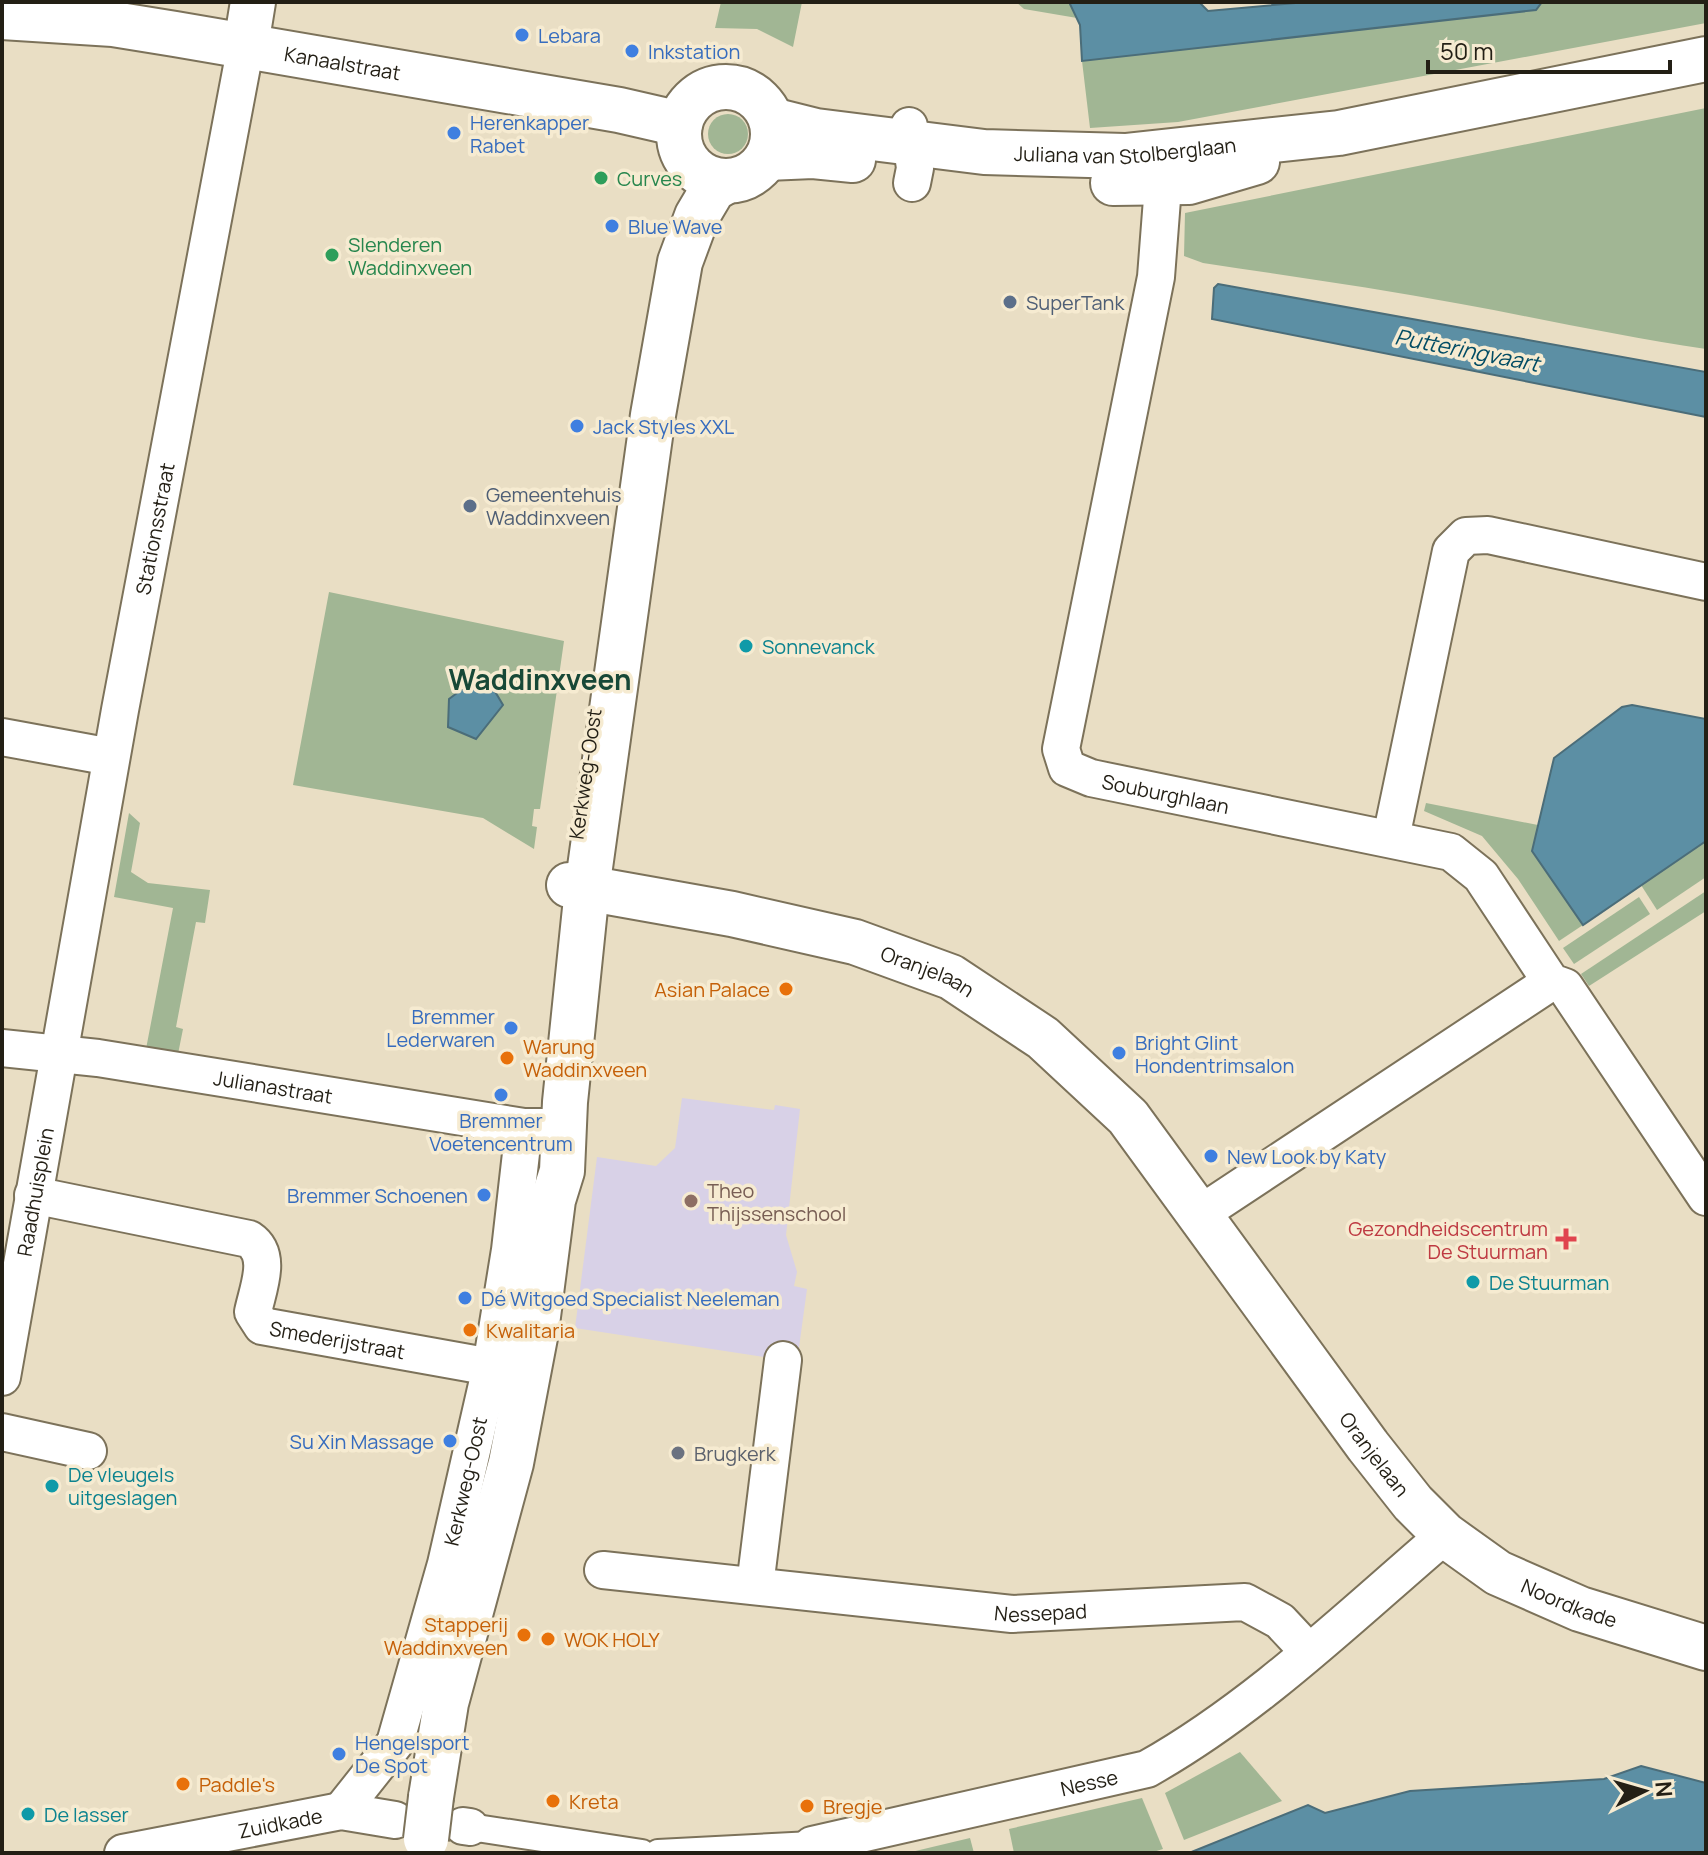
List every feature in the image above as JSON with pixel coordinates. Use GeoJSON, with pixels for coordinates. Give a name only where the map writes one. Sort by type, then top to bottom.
{"type":"FeatureCollection","features":[{"type":"Feature","properties":{"kind":"main road","name":"Stationsstraat"},"geometry":{"type":"LineString","coordinates":[[246,45],[253,2]]}},
{"type":"Feature","properties":{"kind":"main road","name":"Kanaalstraat"},"geometry":{"type":"LineString","coordinates":[[2,17],[113,24],[619,110],[699,156]]}},
{"type":"Feature","properties":{"kind":"main road","name":"Juliana van Stolberglaan"},"geometry":{"type":"LineString","coordinates":[[769,139],[816,131],[912,155],[1019,156],[1160,169],[1706,59]]}},
{"type":"Feature","properties":{"kind":"main road"},"geometry":{"type":"LineString","coordinates":[[728,87],[753,94],[769,139],[751,174],[699,156],[691,103],[702,94],[728,87]]}},
{"type":"Feature","properties":{"kind":"main road","name":"Kerkweg-Oost"},"geometry":{"type":"LineString","coordinates":[[553,1200],[533,1127],[543,1088],[578,887],[680,262],[697,216],[713,189],[699,156]]}},
{"type":"Feature","properties":{"kind":"main road","name":"Kerkweg-Oost"},"geometry":{"type":"LineString","coordinates":[[425,1853],[413,1808],[499,1513],[522,1411],[553,1200],[562,1171],[578,887]]}},
{"type":"Feature","properties":{"kind":"main road","name":"Oranjelaan"},"geometry":{"type":"LineString","coordinates":[[578,887],[732,914],[855,942],[951,977],[1043,1038],[1128,1117],[1368,1446],[1413,1503],[1445,1535]]}},
{"type":"Feature","properties":{"kind":"main road","name":"Noordkade"},"geometry":{"type":"LineString","coordinates":[[1445,1535],[1498,1573],[1580,1609],[1706,1648]]}},
{"type":"Feature","properties":{"kind":"street","name":"Stationsstraat"},"geometry":{"type":"LineString","coordinates":[[60,1054],[111,757],[246,45]]}},
{"type":"Feature","properties":{"kind":"street","name":"Souburghlaan"},"geometry":{"type":"LineString","coordinates":[[1160,169],[1156,277],[1061,749],[1067,768],[1091,778],[1451,852],[1481,876],[1551,982],[1565,987],[1706,1197]]}},
{"type":"Feature","properties":{"kind":"street"},"geometry":{"type":"LineString","coordinates":[[1391,838],[1451,551],[1466,536],[1488,535],[1706,582]]}},
{"type":"Feature","properties":{"kind":"street"},"geometry":{"type":"LineString","coordinates":[[2,737],[111,757]]}},
{"type":"Feature","properties":{"kind":"street"},"geometry":{"type":"LineString","coordinates":[[1200,1214],[1551,982]]}},
{"type":"Feature","properties":{"kind":"street","name":"Julianastraat"},"geometry":{"type":"LineString","coordinates":[[2,1048],[60,1054],[533,1127]]}},
{"type":"Feature","properties":{"kind":"street","name":"Raadhuisplein"},"geometry":{"type":"LineString","coordinates":[[2,1377],[8,1300],[33,1195],[60,1054]]}},
{"type":"Feature","properties":{"kind":"street","name":"Kerkweg-Oost"},"geometry":{"type":"LineString","coordinates":[[341,1811],[395,1743],[446,1564],[491,1367],[533,1127]]}},
{"type":"Feature","properties":{"kind":"street","name":"Smederijstraat"},"geometry":{"type":"LineString","coordinates":[[33,1195],[249,1239],[258,1245],[262,1257],[253,1312],[262,1326],[491,1367]]}},
{"type":"Feature","properties":{"kind":"street"},"geometry":{"type":"LineString","coordinates":[[755,1586],[783,1360]]}},
{"type":"Feature","properties":{"kind":"street"},"geometry":{"type":"LineString","coordinates":[[2,1432],[88,1451]]}},
{"type":"Feature","properties":{"kind":"street","name":"Nesse"},"geometry":{"type":"LineString","coordinates":[[658,1853],[812,1845],[1147,1769],[1187,1747],[1309,1652],[1445,1535]]}},
{"type":"Feature","properties":{"kind":"street","name":"Nessepad"},"geometry":{"type":"LineString","coordinates":[[603,1570],[1012,1614],[1245,1602],[1280,1621],[1309,1652]]}},
{"type":"Feature","properties":{"kind":"street"},"geometry":{"type":"LineString","coordinates":[[341,1811],[413,1808]]}},
{"type":"Feature","properties":{"kind":"street","name":"Zuidkade"},"geometry":{"type":"LineString","coordinates":[[123,1853],[341,1811]]}},
{"type":"Feature","properties":{"kind":"street"},"geometry":{"type":"LineString","coordinates":[[467,1826],[642,1853]]}},
{"type":"Feature","properties":{"kind":"shaded area","name":"Theo Thijssenschool"},"geometry":{"type":"Polygon","coordinates":[[[682,1098],[774,1110],[775,1105],[800,1109],[786,1235],[797,1272],[794,1286],[807,1289],[797,1362],[575,1328],[597,1157],[656,1166],[675,1148],[682,1098]]]}},
{"type":"Feature","properties":{"kind":"green space"},"geometry":{"type":"Polygon","coordinates":[[[721,2],[802,2],[793,47],[757,29],[715,28],[721,2]]]}},
{"type":"Feature","properties":{"kind":"green space"},"geometry":{"type":"Polygon","coordinates":[[[1016,2],[1069,2],[1077,18],[1024,9],[1016,2]]]}},
{"type":"Feature","properties":{"kind":"green space"},"geometry":{"type":"Polygon","coordinates":[[[1542,2],[1706,2],[1706,23],[1178,122],[1090,128],[1082,61],[1536,10],[1542,2]]]}},
{"type":"Feature","properties":{"kind":"green space"},"geometry":{"type":"Polygon","coordinates":[[[1706,108],[1706,349],[1429,298],[1203,263],[1184,256],[1185,213],[1706,108]]]}},
{"type":"Feature","properties":{"kind":"green space"},"geometry":{"type":"Polygon","coordinates":[[[728,114],[742,120],[748,134],[742,148],[728,154],[714,148],[708,134],[714,120],[728,114]]]}},
{"type":"Feature","properties":{"kind":"green space"},"geometry":{"type":"Polygon","coordinates":[[[329,592],[564,641],[540,809],[534,809],[532,826],[537,827],[534,849],[483,818],[293,785],[329,592]]]}},
{"type":"Feature","properties":{"kind":"green space"},"geometry":{"type":"Polygon","coordinates":[[[1426,803],[1538,825],[1532,851],[1583,925],[1559,941],[1518,879],[1482,836],[1424,811],[1426,803]]]}},
{"type":"Feature","properties":{"kind":"green space"},"geometry":{"type":"Polygon","coordinates":[[[129,813],[140,823],[131,872],[148,883],[210,890],[205,923],[196,922],[176,1027],[183,1029],[178,1054],[146,1049],[173,908],[114,897],[129,813]]]}},
{"type":"Feature","properties":{"kind":"green space"},"geometry":{"type":"Polygon","coordinates":[[[1706,841],[1706,877],[1657,910],[1641,885],[1706,841]]]}},
{"type":"Feature","properties":{"kind":"green space"},"geometry":{"type":"Polygon","coordinates":[[[1706,891],[1706,911],[1589,986],[1581,974],[1706,891]]]}},
{"type":"Feature","properties":{"kind":"green space"},"geometry":{"type":"Polygon","coordinates":[[[1639,897],[1650,914],[1574,964],[1563,948],[1639,897]]]}},
{"type":"Feature","properties":{"kind":"green space"},"geometry":{"type":"Polygon","coordinates":[[[1240,1752],[1282,1801],[1184,1840],[1165,1793],[1240,1752]]]}},
{"type":"Feature","properties":{"kind":"green space"},"geometry":{"type":"Polygon","coordinates":[[[1142,1798],[1163,1849],[1150,1853],[1014,1853],[1009,1829],[1142,1798]]]}},
{"type":"Feature","properties":{"kind":"green space"},"geometry":{"type":"Polygon","coordinates":[[[970,1838],[974,1853],[907,1853],[970,1838]]]}},
{"type":"Feature","properties":{"kind":"water"},"geometry":{"type":"Polygon","coordinates":[[[1069,2],[1199,2],[1208,11],[1307,2],[1542,2],[1536,10],[1082,61],[1080,25],[1069,2]]]}},
{"type":"Feature","properties":{"kind":"water","name":"Putteringvaart"},"geometry":{"type":"Polygon","coordinates":[[[1218,284],[1706,372],[1706,417],[1212,319],[1214,288],[1218,284]]]}},
{"type":"Feature","properties":{"kind":"water"},"geometry":{"type":"Polygon","coordinates":[[[484,673],[503,705],[476,739],[448,727],[449,699],[484,673]]]}},
{"type":"Feature","properties":{"kind":"water"},"geometry":{"type":"Polygon","coordinates":[[[1632,705],[1706,719],[1706,841],[1583,925],[1532,851],[1554,758],[1622,707],[1632,705]]]}},
{"type":"Feature","properties":{"kind":"water"},"geometry":{"type":"Polygon","coordinates":[[[1641,1766],[1706,1783],[1706,1853],[1189,1853],[1308,1805],[1325,1813],[1410,1791],[1604,1779],[1641,1766]]]}},
{"type":"Feature","properties":{"kind":"place","name":"Lebara"},"geometry":{"type":"Point","coordinates":[522,35]}},
{"type":"Feature","properties":{"kind":"place","name":"Inkstation"},"geometry":{"type":"Point","coordinates":[632,51]}},
{"type":"Feature","properties":{"kind":"place","name":"Herenkapper Rabet"},"geometry":{"type":"Point","coordinates":[454,133]}},
{"type":"Feature","properties":{"kind":"place","name":"Curves"},"geometry":{"type":"Point","coordinates":[601,178]}},
{"type":"Feature","properties":{"kind":"place","name":"Blue Wave"},"geometry":{"type":"Point","coordinates":[612,226]}},
{"type":"Feature","properties":{"kind":"place","name":"Slenderen Waddinxveen"},"geometry":{"type":"Point","coordinates":[332,255]}},
{"type":"Feature","properties":{"kind":"place","name":"SuperTank"},"geometry":{"type":"Point","coordinates":[1010,302]}},
{"type":"Feature","properties":{"kind":"place","name":"Jack Styles XXL"},"geometry":{"type":"Point","coordinates":[577,426]}},
{"type":"Feature","properties":{"kind":"place","name":"Gemeentehuis Waddinxveen"},"geometry":{"type":"Point","coordinates":[470,506]}},
{"type":"Feature","properties":{"kind":"place","name":"Sonnevanck"},"geometry":{"type":"Point","coordinates":[746,646]}},
{"type":"Feature","properties":{"kind":"place","name":"Asian Palace"},"geometry":{"type":"Point","coordinates":[786,989]}},
{"type":"Feature","properties":{"kind":"place","name":"Bremmer Lederwaren"},"geometry":{"type":"Point","coordinates":[511,1028]}},
{"type":"Feature","properties":{"kind":"place","name":"Bright Glint Hondentrimsalon"},"geometry":{"type":"Point","coordinates":[1119,1053]}},
{"type":"Feature","properties":{"kind":"place","name":"Warung Waddinxveen"},"geometry":{"type":"Point","coordinates":[507,1058]}},
{"type":"Feature","properties":{"kind":"place","name":"Bremmer Voetencentrum"},"geometry":{"type":"Point","coordinates":[501,1095]}},
{"type":"Feature","properties":{"kind":"place","name":"New Look by Katy"},"geometry":{"type":"Point","coordinates":[1211,1156]}},
{"type":"Feature","properties":{"kind":"place","name":"Bremmer Schoenen"},"geometry":{"type":"Point","coordinates":[484,1195]}},
{"type":"Feature","properties":{"kind":"place","name":"Theo Thijssenschool"},"geometry":{"type":"Point","coordinates":[691,1201]}},
{"type":"Feature","properties":{"kind":"place","name":"Gezondheidscentrum De Stuurman"},"geometry":{"type":"Point","coordinates":[1566,1239]}},
{"type":"Feature","properties":{"kind":"place","name":"De Stuurman"},"geometry":{"type":"Point","coordinates":[1473,1282]}},
{"type":"Feature","properties":{"kind":"place","name":"Dé Witgoed Specialist Neeleman"},"geometry":{"type":"Point","coordinates":[465,1298]}},
{"type":"Feature","properties":{"kind":"place","name":"Kwalitaria"},"geometry":{"type":"Point","coordinates":[470,1330]}},
{"type":"Feature","properties":{"kind":"place","name":"Su Xin Massage"},"geometry":{"type":"Point","coordinates":[450,1441]}},
{"type":"Feature","properties":{"kind":"place","name":"Brugkerk"},"geometry":{"type":"Point","coordinates":[678,1453]}},
{"type":"Feature","properties":{"kind":"place","name":"De vleugels uitgeslagen"},"geometry":{"type":"Point","coordinates":[52,1486]}},
{"type":"Feature","properties":{"kind":"place","name":"Stapperij Waddinxveen"},"geometry":{"type":"Point","coordinates":[524,1635]}},
{"type":"Feature","properties":{"kind":"place","name":"WOK HOLY"},"geometry":{"type":"Point","coordinates":[548,1639]}},
{"type":"Feature","properties":{"kind":"place","name":"Hengelsport De Spot"},"geometry":{"type":"Point","coordinates":[339,1754]}},
{"type":"Feature","properties":{"kind":"place","name":"Paddle's"},"geometry":{"type":"Point","coordinates":[183,1784]}},
{"type":"Feature","properties":{"kind":"place","name":"Kreta"},"geometry":{"type":"Point","coordinates":[553,1801]}},
{"type":"Feature","properties":{"kind":"place","name":"Bregje"},"geometry":{"type":"Point","coordinates":[807,1806]}},
{"type":"Feature","properties":{"kind":"place","name":"De lasser"},"geometry":{"type":"Point","coordinates":[28,1814]}},
{"type":"Feature","properties":{"kind":"district","name":"Waddinxveen"},"geometry":{"type":"Point","coordinates":[540,679]}}]}
